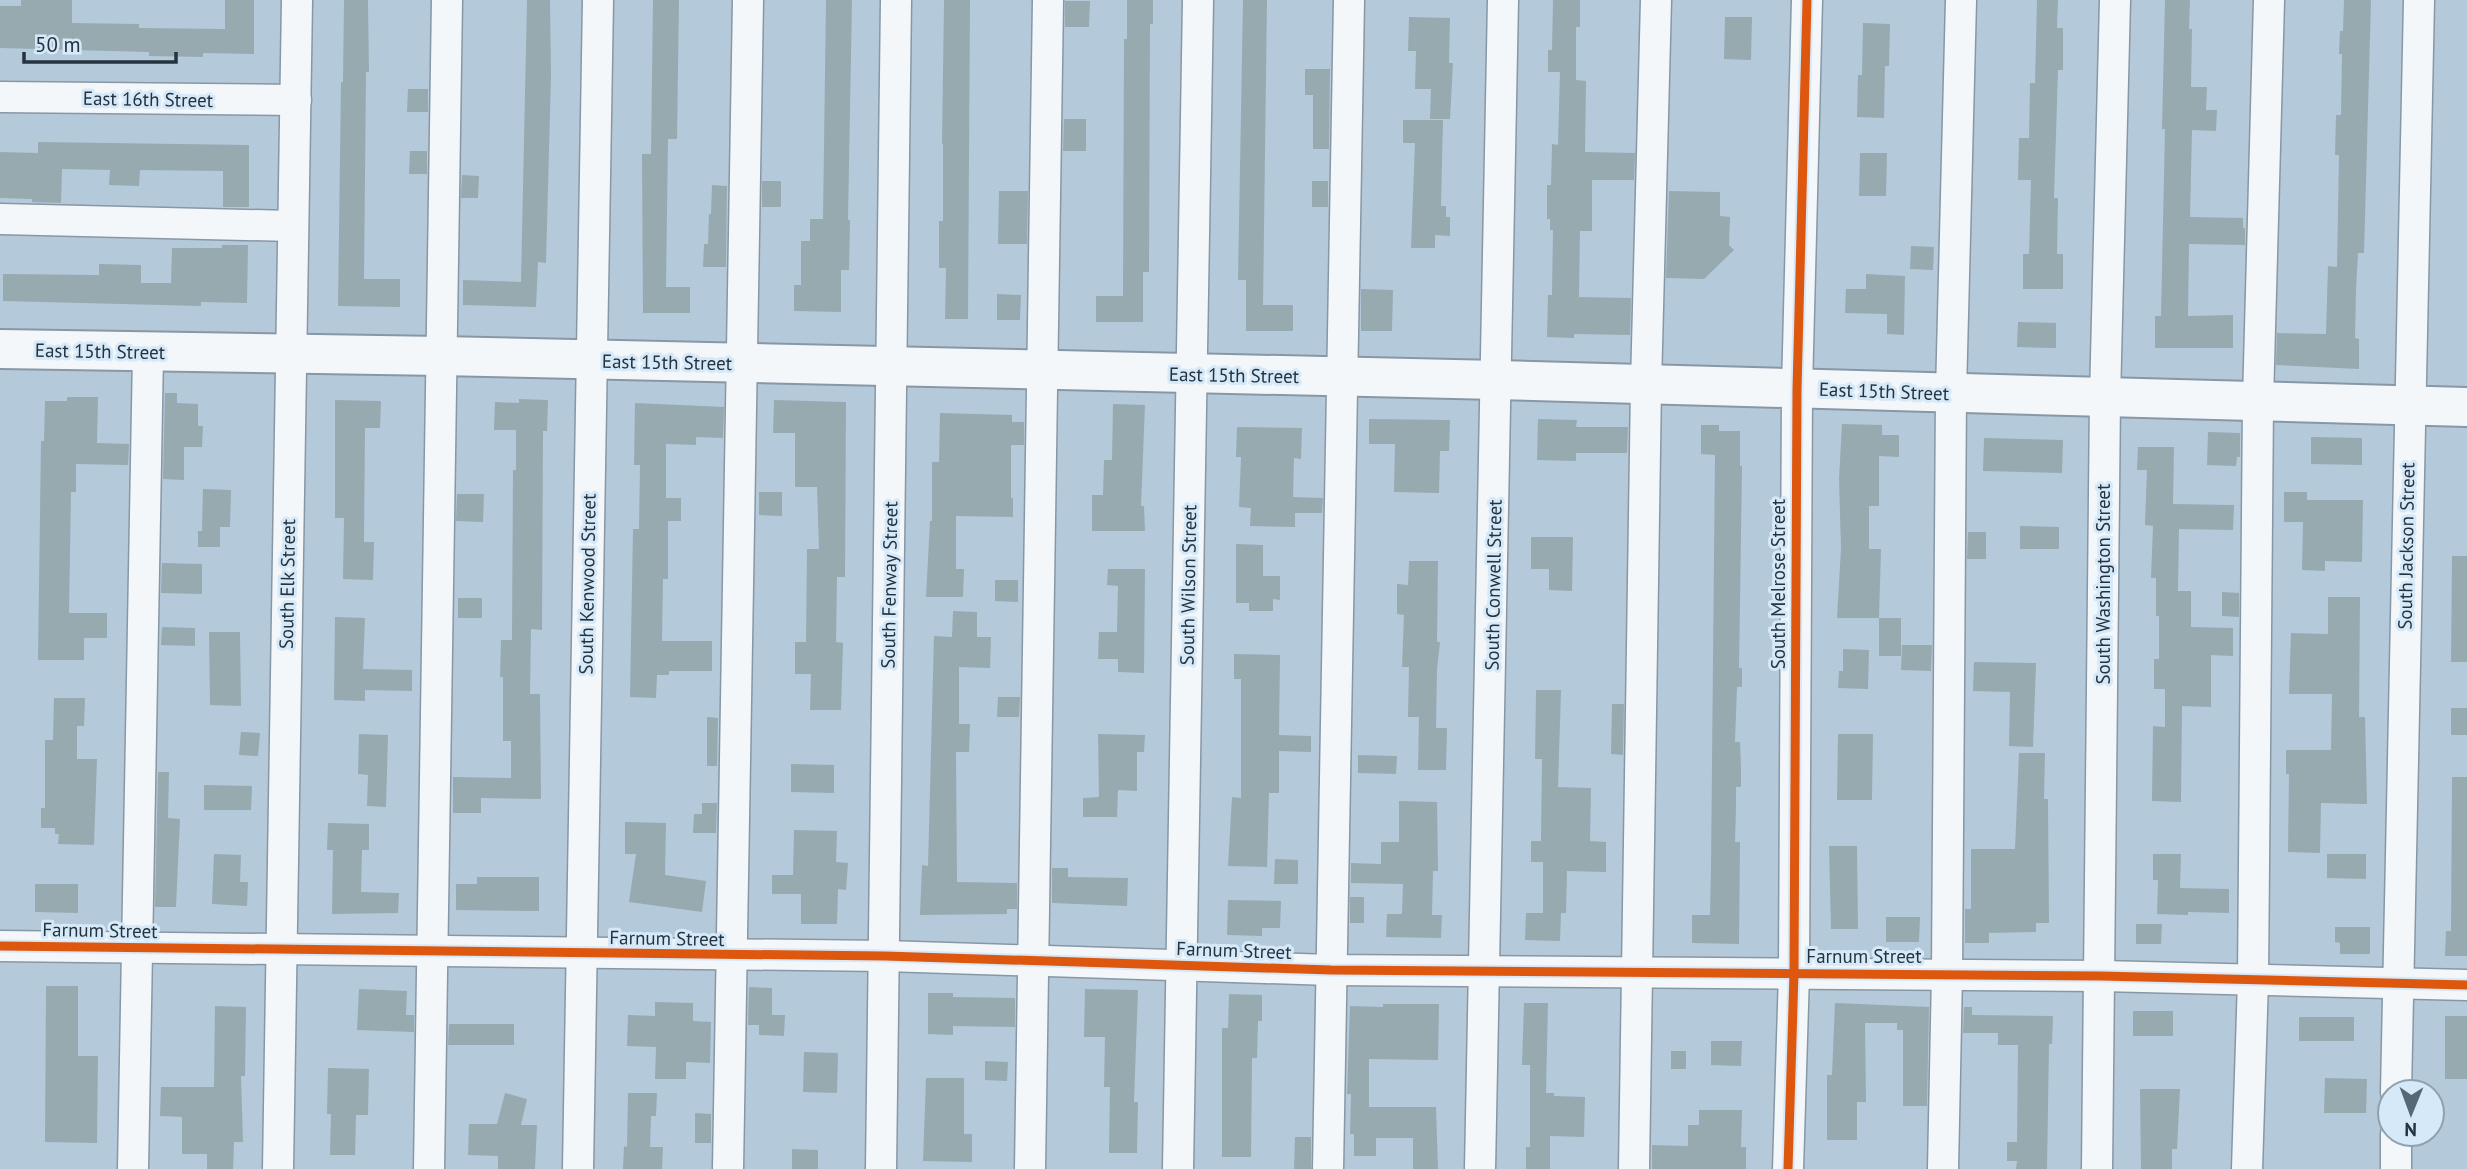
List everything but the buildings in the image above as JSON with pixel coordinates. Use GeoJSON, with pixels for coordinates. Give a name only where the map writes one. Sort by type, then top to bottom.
{"type":"FeatureCollection","features":[{"type":"Feature","properties":{"kind":"main road","name":"East 15th Street"},"geometry":{"type":"LineString","coordinates":[[0,349],[441,356],[1497,380],[2467,407]]}},
{"type":"Feature","properties":{"kind":"street","name":"South Elk Street"},"geometry":{"type":"LineString","coordinates":[[278,1169],[292,226],[298,0]]}},
{"type":"Feature","properties":{"kind":"street"},"geometry":{"type":"LineString","coordinates":[[429,1169],[447,0]]}},
{"type":"Feature","properties":{"kind":"street","name":"South Kenwood Street"},"geometry":{"type":"LineString","coordinates":[[578,1169],[598,0]]}},
{"type":"Feature","properties":{"kind":"street"},"geometry":{"type":"LineString","coordinates":[[728,1169],[748,0]]}},
{"type":"Feature","properties":{"kind":"street","name":"South Fenway Street"},"geometry":{"type":"LineString","coordinates":[[881,1169],[896,0]]}},
{"type":"Feature","properties":{"kind":"street"},"geometry":{"type":"LineString","coordinates":[[1030,1169],[1048,0]]}},
{"type":"Feature","properties":{"kind":"street","name":"South Wilson Street"},"geometry":{"type":"LineString","coordinates":[[1178,1169],[1198,0]]}},
{"type":"Feature","properties":{"kind":"street"},"geometry":{"type":"LineString","coordinates":[[1328,1169],[1349,0]]}},
{"type":"Feature","properties":{"kind":"street","name":"South Conwell Street"},"geometry":{"type":"LineString","coordinates":[[1480,1169],[1503,0]]}},
{"type":"Feature","properties":{"kind":"street"},"geometry":{"type":"LineString","coordinates":[[1634,1169],[1646,385],[1656,0]]}},
{"type":"Feature","properties":{"kind":"street","name":"South Melrose Street"},"geometry":{"type":"LineString","coordinates":[[1788,1169],[1794,973],[1797,389],[1807,0]]}},
{"type":"Feature","properties":{"kind":"street"},"geometry":{"type":"LineString","coordinates":[[1943,1169],[1951,393],[1961,0]]}},
{"type":"Feature","properties":{"kind":"street","name":"South Washington Street"},"geometry":{"type":"LineString","coordinates":[[2097,1169],[2105,398],[2115,0]]}},
{"type":"Feature","properties":{"kind":"street"},"geometry":{"type":"LineString","coordinates":[[2247,1169],[2253,979],[2258,401],[2269,0]]}},
{"type":"Feature","properties":{"kind":"street","name":"South Jackson Street"},"geometry":{"type":"LineString","coordinates":[[2396,1078],[2419,0]]}},
{"type":"Feature","properties":{"kind":"street","name":"East 16th Street"},"geometry":{"type":"LineString","coordinates":[[0,97],[296,100]]}},
{"type":"Feature","properties":{"kind":"street"},"geometry":{"type":"LineString","coordinates":[[0,219],[292,226]]}},
{"type":"Feature","properties":{"kind":"street"},"geometry":{"type":"LineString","coordinates":[[133,1169],[148,353]]}},
{"type":"Feature","properties":{"kind":"street","name":"Farnum Street"},"geometry":{"type":"LineString","coordinates":[[0,946],[885,956],[1032,963],[1331,970],[2101,976],[2467,985]]}},
{"type":"Feature","properties":{"kind":"street"},"geometry":{"type":"LineString","coordinates":[[2396,1148],[2396,1169]]}},
{"type":"Feature","properties":{"kind":"cycle path"},"geometry":{"type":"LineString","coordinates":[[1788,1169],[1794,973],[1797,389],[1807,0]]}},
{"type":"Feature","properties":{"kind":"cycle path"},"geometry":{"type":"LineString","coordinates":[[0,946],[885,956],[1331,970],[2101,976],[2467,985]]}}]}
